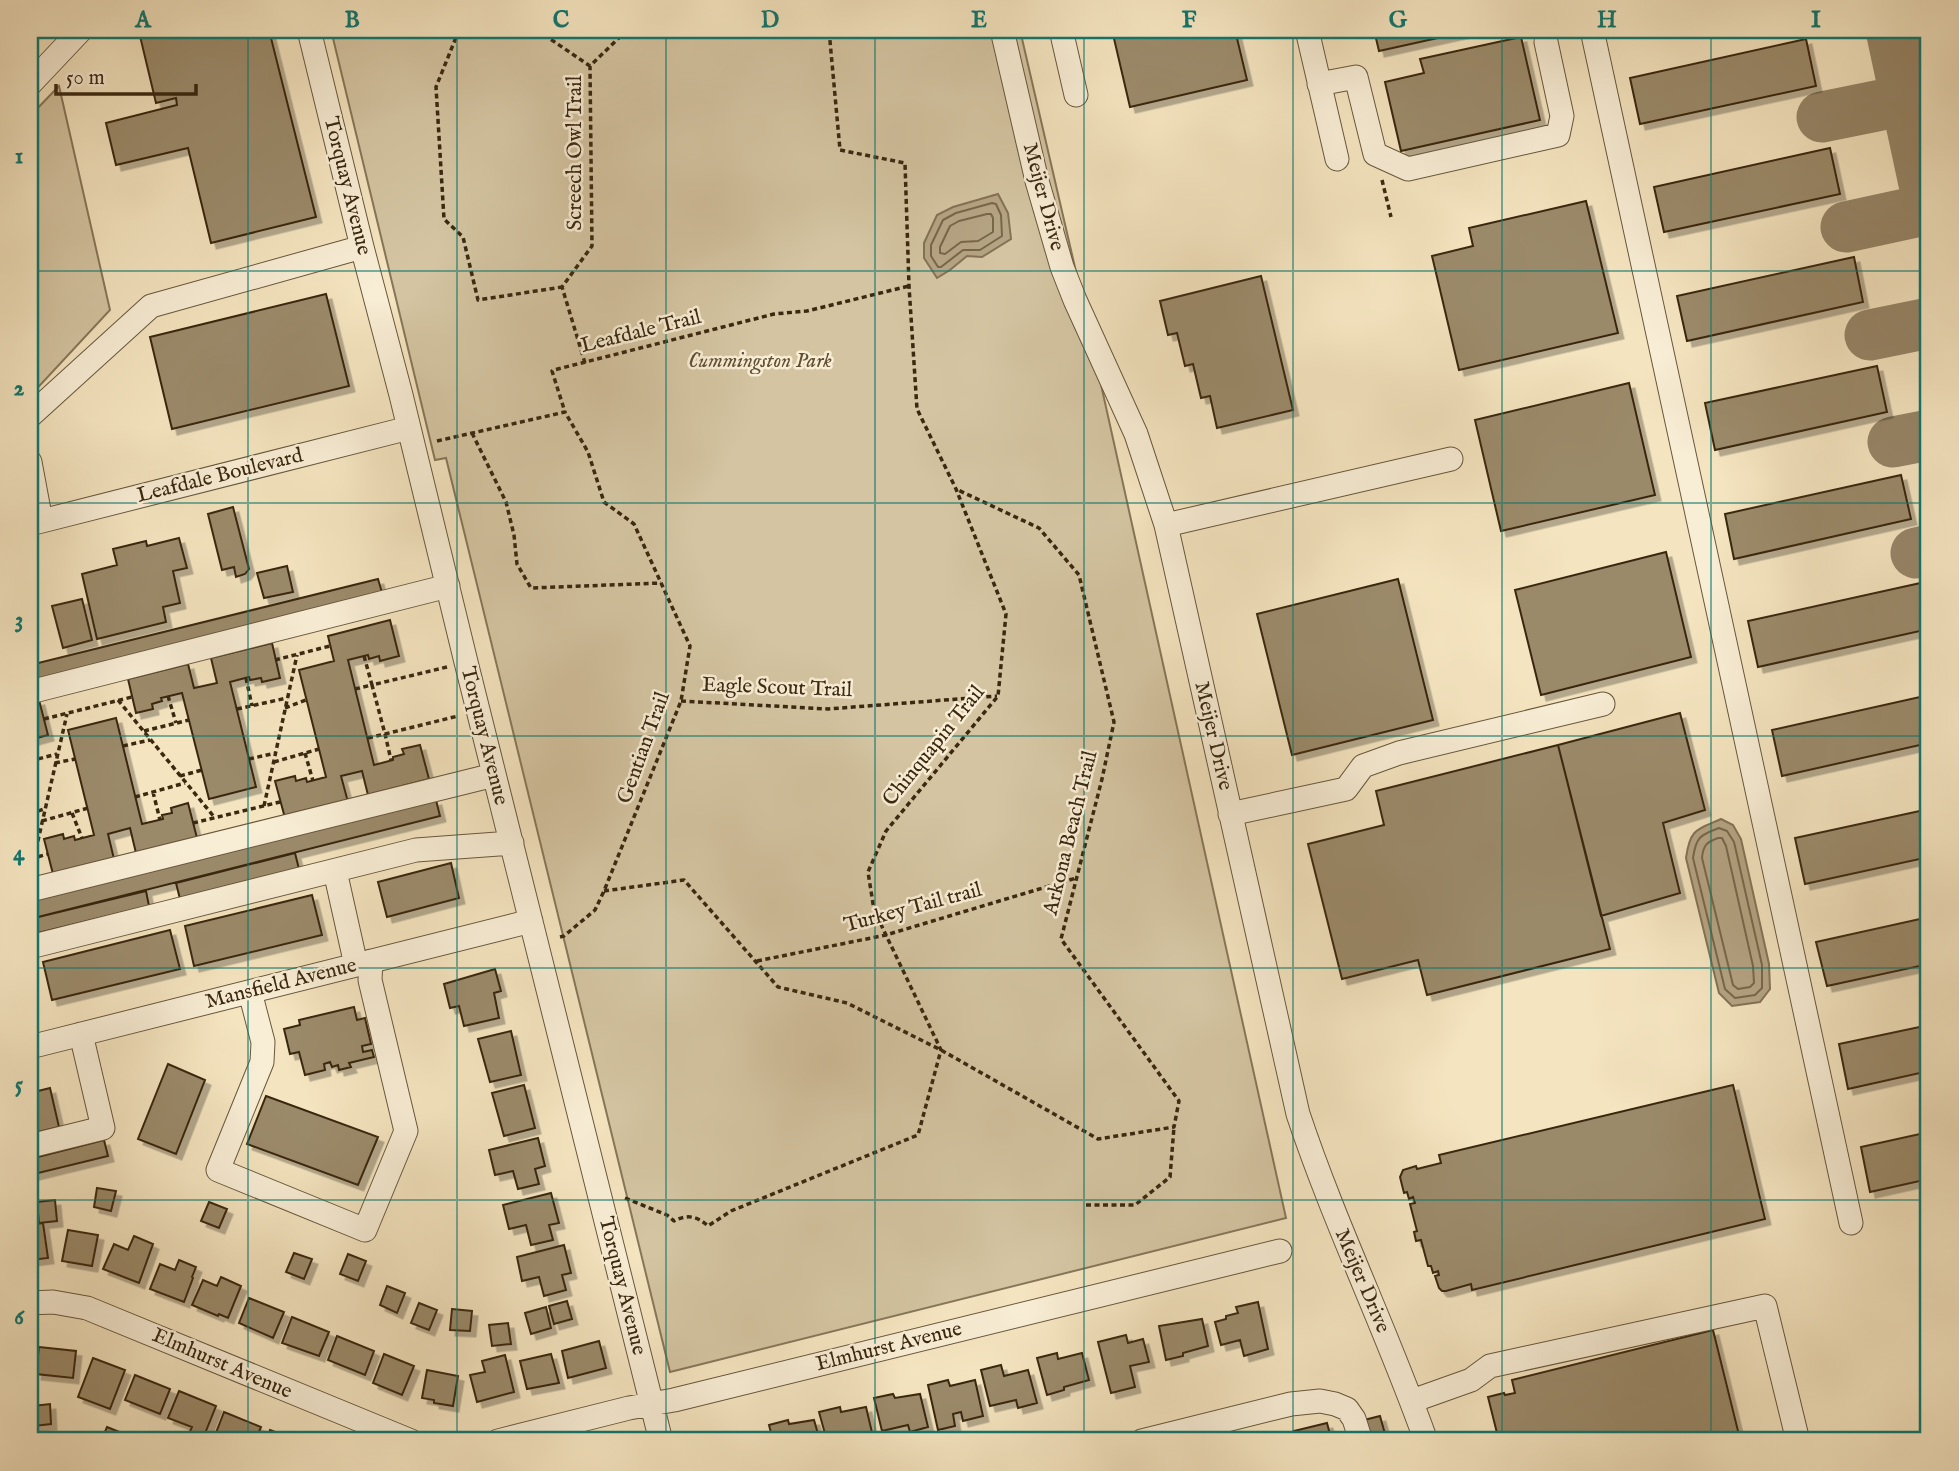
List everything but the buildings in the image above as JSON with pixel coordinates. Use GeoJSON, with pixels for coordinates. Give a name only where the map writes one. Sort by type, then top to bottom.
{"type":"FeatureCollection","features":[{"type":"Feature","properties":{"kind":"street"},"geometry":{"type":"LineString","coordinates":[[30,84],[81,30]]}},
{"type":"Feature","properties":{"kind":"street","name":"Torquay Avenue"},"geometry":{"type":"LineString","coordinates":[[309,30],[661,1441]]}},
{"type":"Feature","properties":{"kind":"street","name":"Meijer Drive"},"geometry":{"type":"LineString","coordinates":[[1002,30],[1037,181],[1062,267],[1136,434],[1166,525],[1298,1114],[1340,1228],[1426,1441]]}},
{"type":"Feature","properties":{"kind":"street"},"geometry":{"type":"LineString","coordinates":[[1061,30],[1076,94]]}},
{"type":"Feature","properties":{"kind":"street"},"geometry":{"type":"LineString","coordinates":[[1307,30],[1336,159]]}},
{"type":"Feature","properties":{"kind":"street"},"geometry":{"type":"LineString","coordinates":[[1592,30],[1851,1223]]}},
{"type":"Feature","properties":{"kind":"street"},"geometry":{"type":"LineString","coordinates":[[1319,84],[1356,77],[1375,154],[1408,169],[1558,135],[1562,116],[1546,42]]}},
{"type":"Feature","properties":{"kind":"street"},"geometry":{"type":"LineString","coordinates":[[30,416],[151,306],[362,247]]}},
{"type":"Feature","properties":{"kind":"street","name":"Leafdale Boulevard"},"geometry":{"type":"LineString","coordinates":[[35,522],[409,428]]}},
{"type":"Feature","properties":{"kind":"street"},"geometry":{"type":"LineString","coordinates":[[1166,525],[1451,459]]}},
{"type":"Feature","properties":{"kind":"street"},"geometry":{"type":"LineString","coordinates":[[30,463],[35,522]]}},
{"type":"Feature","properties":{"kind":"street"},"geometry":{"type":"LineString","coordinates":[[30,692],[448,586]]}},
{"type":"Feature","properties":{"kind":"street"},"geometry":{"type":"LineString","coordinates":[[1230,814],[1346,789],[1363,766],[1399,753],[1603,704]]}},
{"type":"Feature","properties":{"kind":"street"},"geometry":{"type":"LineString","coordinates":[[30,890],[495,775]]}},
{"type":"Feature","properties":{"kind":"street"},"geometry":{"type":"LineString","coordinates":[[30,947],[416,850],[512,843]]}},
{"type":"Feature","properties":{"kind":"street"},"geometry":{"type":"LineString","coordinates":[[250,992],[263,1042],[262,1062],[218,1170],[365,1230],[406,1130],[370,980],[335,871]]}},
{"type":"Feature","properties":{"kind":"street","name":"Mansfield Avenue"},"geometry":{"type":"LineString","coordinates":[[30,1047],[531,921]]}},
{"type":"Feature","properties":{"kind":"street"},"geometry":{"type":"LineString","coordinates":[[30,1146],[103,1128],[81,1034]]}},
{"type":"Feature","properties":{"kind":"street","name":"Elmhurst Avenue"},"geometry":{"type":"LineString","coordinates":[[498,1441],[1280,1251]]}},
{"type":"Feature","properties":{"kind":"street","name":"Elmhurst Avenue"},"geometry":{"type":"LineString","coordinates":[[30,1303],[53,1302],[87,1308],[411,1441]]}},
{"type":"Feature","properties":{"kind":"street"},"geometry":{"type":"LineString","coordinates":[[1412,1401],[1471,1380],[1490,1366],[1765,1306],[1796,1441]]}},
{"type":"Feature","properties":{"kind":"street"},"geometry":{"type":"LineString","coordinates":[[1142,1441],[1291,1404],[1320,1401],[1347,1409],[1354,1419],[1361,1441]]}},
{"type":"Feature","properties":{"kind":"path"},"geometry":{"type":"LineString","coordinates":[[459,30],[436,87],[444,219],[463,237],[478,300],[562,287],[585,362]]}},
{"type":"Feature","properties":{"kind":"path"},"geometry":{"type":"LineString","coordinates":[[537,30],[590,66]]}},
{"type":"Feature","properties":{"kind":"path","name":"Screech Owl Trail"},"geometry":{"type":"LineString","coordinates":[[562,287],[592,246],[590,66],[627,30]]}},
{"type":"Feature","properties":{"kind":"path"},"geometry":{"type":"LineString","coordinates":[[829,30],[840,150],[905,163],[909,286]]}},
{"type":"Feature","properties":{"kind":"path"},"geometry":{"type":"LineString","coordinates":[[1375,154],[1391,217]]}},
{"type":"Feature","properties":{"kind":"path","name":"Leafdale Trail"},"geometry":{"type":"LineString","coordinates":[[565,412],[552,370],[774,314],[807,311],[909,286]]}},
{"type":"Feature","properties":{"kind":"path","name":"Chinquapin Trail"},"geometry":{"type":"LineString","coordinates":[[909,286],[917,409],[957,489],[1006,614],[998,696],[886,831],[867,872],[874,911],[941,1050]]}},
{"type":"Feature","properties":{"kind":"path"},"geometry":{"type":"LineString","coordinates":[[437,441],[565,412]]}},
{"type":"Feature","properties":{"kind":"path","name":"Gentian Trail"},"geometry":{"type":"LineString","coordinates":[[560,937],[595,910],[604,891],[681,701],[690,646],[634,524],[604,502],[588,452],[565,412]]}},
{"type":"Feature","properties":{"kind":"path"},"geometry":{"type":"LineString","coordinates":[[472,433],[506,502],[514,535],[517,564],[531,588],[661,583]]}},
{"type":"Feature","properties":{"kind":"path","name":"Arkona Beach Trail"},"geometry":{"type":"LineString","coordinates":[[957,489],[1039,528],[1079,575],[1114,722],[1061,939],[1178,1101],[1170,1177],[1135,1205],[1086,1205]]}},
{"type":"Feature","properties":{"kind":"path"},"geometry":{"type":"LineString","coordinates":[[275,660],[331,646]]}},
{"type":"Feature","properties":{"kind":"path"},"geometry":{"type":"LineString","coordinates":[[264,806],[297,655]]}},
{"type":"Feature","properties":{"kind":"path"},"geometry":{"type":"LineString","coordinates":[[364,656],[391,760]]}},
{"type":"Feature","properties":{"kind":"path"},"geometry":{"type":"LineString","coordinates":[[355,689],[428,672]]}},
{"type":"Feature","properties":{"kind":"path"},"geometry":{"type":"LineString","coordinates":[[246,678],[252,706]]}},
{"type":"Feature","properties":{"kind":"path"},"geometry":{"type":"LineString","coordinates":[[168,696],[176,723]]}},
{"type":"Feature","properties":{"kind":"path","name":"Eagle Scout Trail"},"geometry":{"type":"LineString","coordinates":[[681,701],[828,709],[998,696]]}},
{"type":"Feature","properties":{"kind":"path"},"geometry":{"type":"LineString","coordinates":[[44,719],[132,697]]}},
{"type":"Feature","properties":{"kind":"path"},"geometry":{"type":"LineString","coordinates":[[237,709],[287,698]]}},
{"type":"Feature","properties":{"kind":"path"},"geometry":{"type":"LineString","coordinates":[[118,700],[215,818]]}},
{"type":"Feature","properties":{"kind":"path"},"geometry":{"type":"LineString","coordinates":[[285,708],[306,700]]}},
{"type":"Feature","properties":{"kind":"path"},"geometry":{"type":"LineString","coordinates":[[32,859],[66,714]]}},
{"type":"Feature","properties":{"kind":"path"},"geometry":{"type":"LineString","coordinates":[[143,731],[189,720]]}},
{"type":"Feature","properties":{"kind":"path"},"geometry":{"type":"LineString","coordinates":[[368,738],[440,721]]}},
{"type":"Feature","properties":{"kind":"path"},"geometry":{"type":"LineString","coordinates":[[122,746],[150,740]]}},
{"type":"Feature","properties":{"kind":"path"},"geometry":{"type":"LineString","coordinates":[[274,762],[319,749]]}},
{"type":"Feature","properties":{"kind":"path"},"geometry":{"type":"LineString","coordinates":[[249,759],[276,753]]}},
{"type":"Feature","properties":{"kind":"path"},"geometry":{"type":"LineString","coordinates":[[305,753],[313,781]]}},
{"type":"Feature","properties":{"kind":"path"},"geometry":{"type":"LineString","coordinates":[[30,754],[32,760],[57,754]]}},
{"type":"Feature","properties":{"kind":"path"},"geometry":{"type":"LineString","coordinates":[[55,763],[75,759]]}},
{"type":"Feature","properties":{"kind":"path"},"geometry":{"type":"LineString","coordinates":[[180,776],[202,770]]}},
{"type":"Feature","properties":{"kind":"path"},"geometry":{"type":"LineString","coordinates":[[135,797],[185,783]]}},
{"type":"Feature","properties":{"kind":"path"},"geometry":{"type":"LineString","coordinates":[[153,792],[160,820]]}},
{"type":"Feature","properties":{"kind":"path"},"geometry":{"type":"LineString","coordinates":[[193,823],[280,802]]}},
{"type":"Feature","properties":{"kind":"path"},"geometry":{"type":"LineString","coordinates":[[42,821],[88,808]]}},
{"type":"Feature","properties":{"kind":"path"},"geometry":{"type":"LineString","coordinates":[[30,814],[44,809]]}},
{"type":"Feature","properties":{"kind":"path"},"geometry":{"type":"LineString","coordinates":[[72,813],[82,838]]}},
{"type":"Feature","properties":{"kind":"path"},"geometry":{"type":"LineString","coordinates":[[32,859],[48,854]]}},
{"type":"Feature","properties":{"kind":"path","name":"Turkey Tail trail"},"geometry":{"type":"LineString","coordinates":[[756,961],[886,936],[1076,878]]}},
{"type":"Feature","properties":{"kind":"path"},"geometry":{"type":"LineString","coordinates":[[604,891],[684,880],[778,987],[847,1003],[941,1050],[1098,1139],[1174,1127]]}},
{"type":"Feature","properties":{"kind":"path"},"geometry":{"type":"LineString","coordinates":[[625,1198],[674,1220],[690,1216],[699,1218],[708,1226],[731,1211],[918,1135],[941,1050]]}},
{"type":"Feature","properties":{"kind":"green space","name":"Cummingston Park"},"geometry":{"type":"Polygon","coordinates":[[[331,30],[1020,30],[1286,1218],[670,1372],[446,458],[435,460],[331,30]]]}},
{"type":"Feature","properties":{"kind":"green space"},"geometry":{"type":"Polygon","coordinates":[[[1902,30],[1929,30],[1929,141],[1923,124],[1902,30]]]}},
{"type":"Feature","properties":{"kind":"green space"},"geometry":{"type":"Polygon","coordinates":[[[59,86],[110,310],[30,396],[30,116],[59,86]]]}},
{"type":"Feature","properties":{"kind":"water"},"geometry":{"type":"Polygon","coordinates":[[[998,194],[1008,213],[1011,239],[982,257],[967,256],[937,278],[924,258],[924,243],[937,215],[953,207],[998,194]]]}},
{"type":"Feature","properties":{"kind":"water"},"geometry":{"type":"Polygon","coordinates":[[[1721,819],[1733,825],[1741,839],[1769,964],[1770,989],[1760,1002],[1732,1006],[1719,993],[1686,858],[1692,836],[1721,819]]]}},
{"type":"Feature","properties":{"kind":"taxiway"},"geometry":{"type":"LineString","coordinates":[[1891,30],[1929,207]]}},
{"type":"Feature","properties":{"kind":"taxiway"},"geometry":{"type":"LineString","coordinates":[[1822,117],[1906,100]]}},
{"type":"Feature","properties":{"kind":"taxiway"},"geometry":{"type":"LineString","coordinates":[[1846,227],[1929,209]]}},
{"type":"Feature","properties":{"kind":"taxiway"},"geometry":{"type":"LineString","coordinates":[[1870,335],[1929,323]]}},
{"type":"Feature","properties":{"kind":"taxiway"},"geometry":{"type":"LineString","coordinates":[[1893,442],[1929,435]]}},
{"type":"Feature","properties":{"kind":"taxiway"},"geometry":{"type":"LineString","coordinates":[[1916,553],[1929,550]]}}]}
